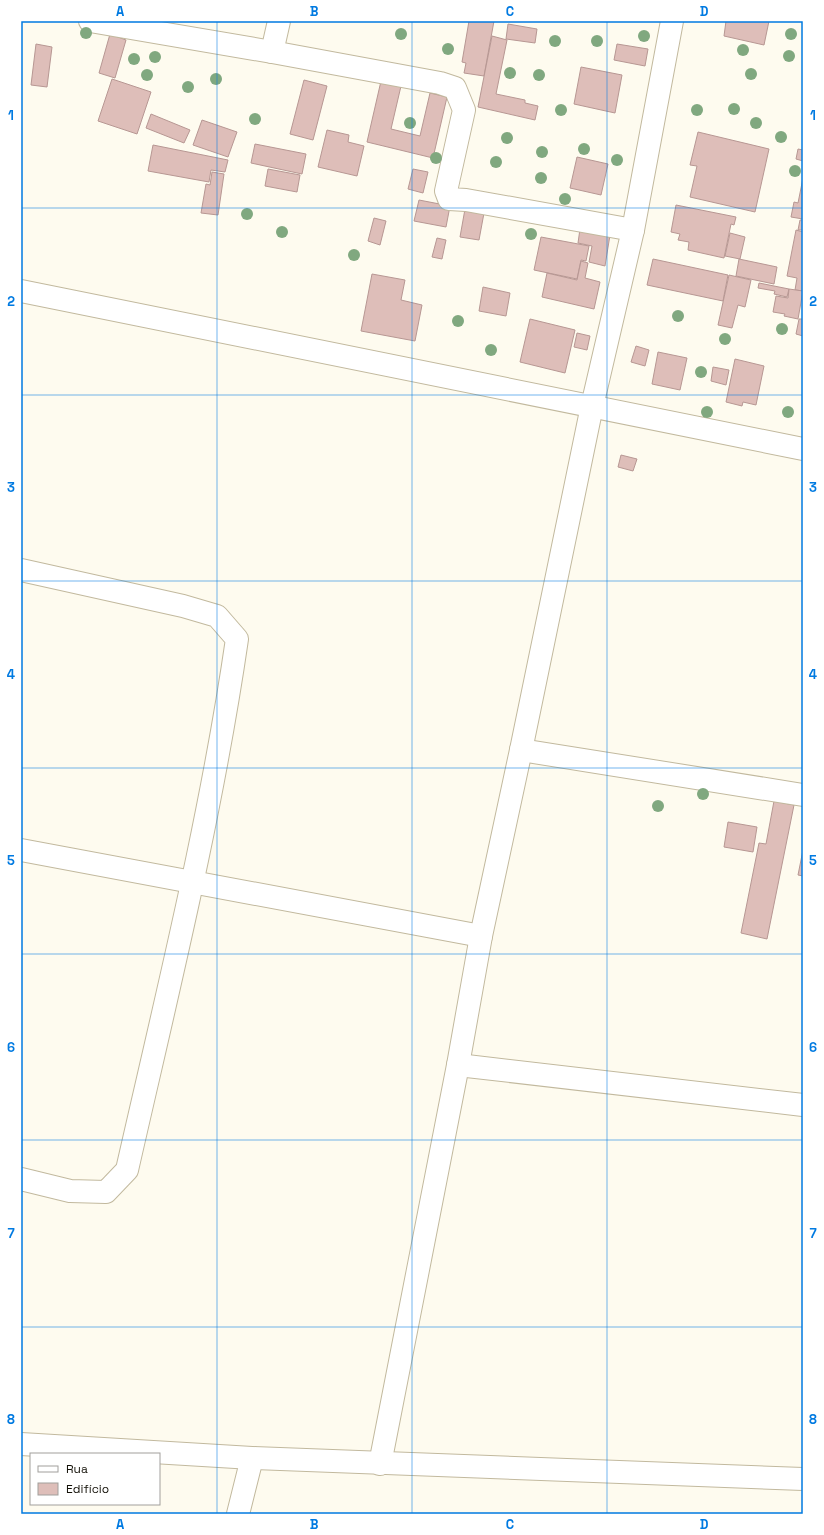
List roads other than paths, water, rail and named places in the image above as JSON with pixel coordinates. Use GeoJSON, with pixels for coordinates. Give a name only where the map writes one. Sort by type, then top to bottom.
{"type":"FeatureCollection","features":[{"type":"Feature","properties":{"kind":"street"},"geometry":{"type":"LineString","coordinates":[[90,21],[272,52],[432,82],[455,88],[464,110],[446,191],[449,199],[466,200],[633,230]]}},
{"type":"Feature","properties":{"kind":"street"},"geometry":{"type":"LineString","coordinates":[[272,52],[278,21]]}},
{"type":"Feature","properties":{"kind":"street"},"geometry":{"type":"LineString","coordinates":[[380,1464],[458,1065],[481,936],[592,406],[633,230],[672,21]]}},
{"type":"Feature","properties":{"kind":"street"},"geometry":{"type":"LineString","coordinates":[[21,292],[803,449]]}},
{"type":"Feature","properties":{"kind":"street"},"geometry":{"type":"LineString","coordinates":[[21,570],[183,606],[218,616],[237,639],[229,689],[192,883],[127,1170],[106,1192],[70,1191],[21,1179]]}},
{"type":"Feature","properties":{"kind":"street"},"geometry":{"type":"LineString","coordinates":[[521,750],[803,795]]}},
{"type":"Feature","properties":{"kind":"street"},"geometry":{"type":"LineString","coordinates":[[21,850],[481,936]]}},
{"type":"Feature","properties":{"kind":"street"},"geometry":{"type":"LineString","coordinates":[[458,1065],[803,1105]]}},
{"type":"Feature","properties":{"kind":"street"},"geometry":{"type":"LineString","coordinates":[[21,1444],[380,1464],[803,1479]]}},
{"type":"Feature","properties":{"kind":"street"},"geometry":{"type":"LineString","coordinates":[[238,1514],[252,1458]]}}]}
